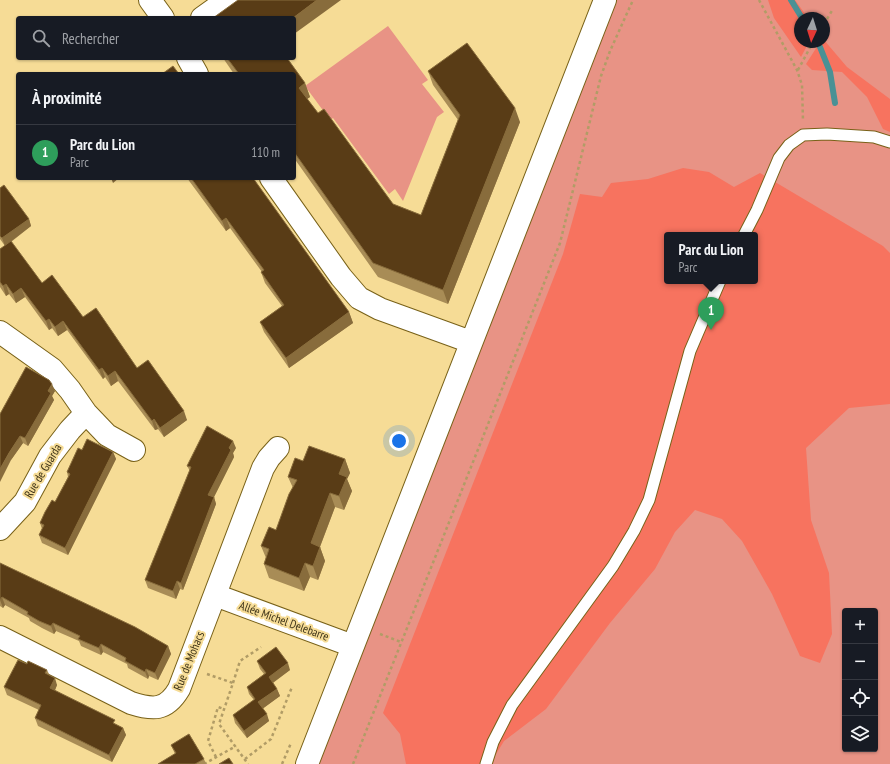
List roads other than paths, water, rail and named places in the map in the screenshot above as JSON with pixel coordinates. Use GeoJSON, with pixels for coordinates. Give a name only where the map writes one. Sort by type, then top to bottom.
{"type":"FeatureCollection","features":[{"type":"Feature","properties":{"kind":"street"},"geometry":{"type":"LineString","coordinates":[[150,0],[162,16]]}},
{"type":"Feature","properties":{"kind":"street"},"geometry":{"type":"LineString","coordinates":[[205,16],[227,0]]}},
{"type":"Feature","properties":{"kind":"street"},"geometry":{"type":"LineString","coordinates":[[307,764],[604,0]]}},
{"type":"Feature","properties":{"kind":"street"},"geometry":{"type":"LineString","coordinates":[[189,60],[196,72]]}},
{"type":"Feature","properties":{"kind":"street"},"geometry":{"type":"LineString","coordinates":[[272,180],[341,277],[359,298],[380,309],[471,342]]}},
{"type":"Feature","properties":{"kind":"street"},"geometry":{"type":"LineString","coordinates":[[0,332],[52,369],[70,390],[86,413],[103,431],[134,450]]}},
{"type":"Feature","properties":{"kind":"street","name":"Rue de Guarda"},"geometry":{"type":"LineString","coordinates":[[0,529],[25,502],[50,456],[70,430],[86,413]]}},
{"type":"Feature","properties":{"kind":"street","name":"Rue de Mohacs"},"geometry":{"type":"LineString","coordinates":[[0,637],[131,703],[151,708],[160,707],[173,698],[187,667],[264,468],[269,458],[278,448]]}},
{"type":"Feature","properties":{"kind":"street","name":"Allée Michel Delebarre"},"geometry":{"type":"LineString","coordinates":[[215,595],[353,646]]}},
{"type":"Feature","properties":{"kind":"lane"},"geometry":{"type":"LineString","coordinates":[[746,232],[757,210],[779,158],[789,145],[803,135],[828,134],[874,137],[890,142]]}},
{"type":"Feature","properties":{"kind":"lane"},"geometry":{"type":"LineString","coordinates":[[486,764],[493,742],[512,704],[613,566],[646,506],[662,456],[690,352],[719,284]]}},
{"type":"Feature","properties":{"kind":"waterway"},"geometry":{"type":"LineString","coordinates":[[791,0],[798,12]]}},
{"type":"Feature","properties":{"kind":"waterway"},"geometry":{"type":"LineString","coordinates":[[820,48],[830,72],[835,103]]}},
{"type":"Feature","properties":{"kind":"place","name":"Parc du Lion"},"geometry":{"type":"Point","coordinates":[711,330]}}]}
